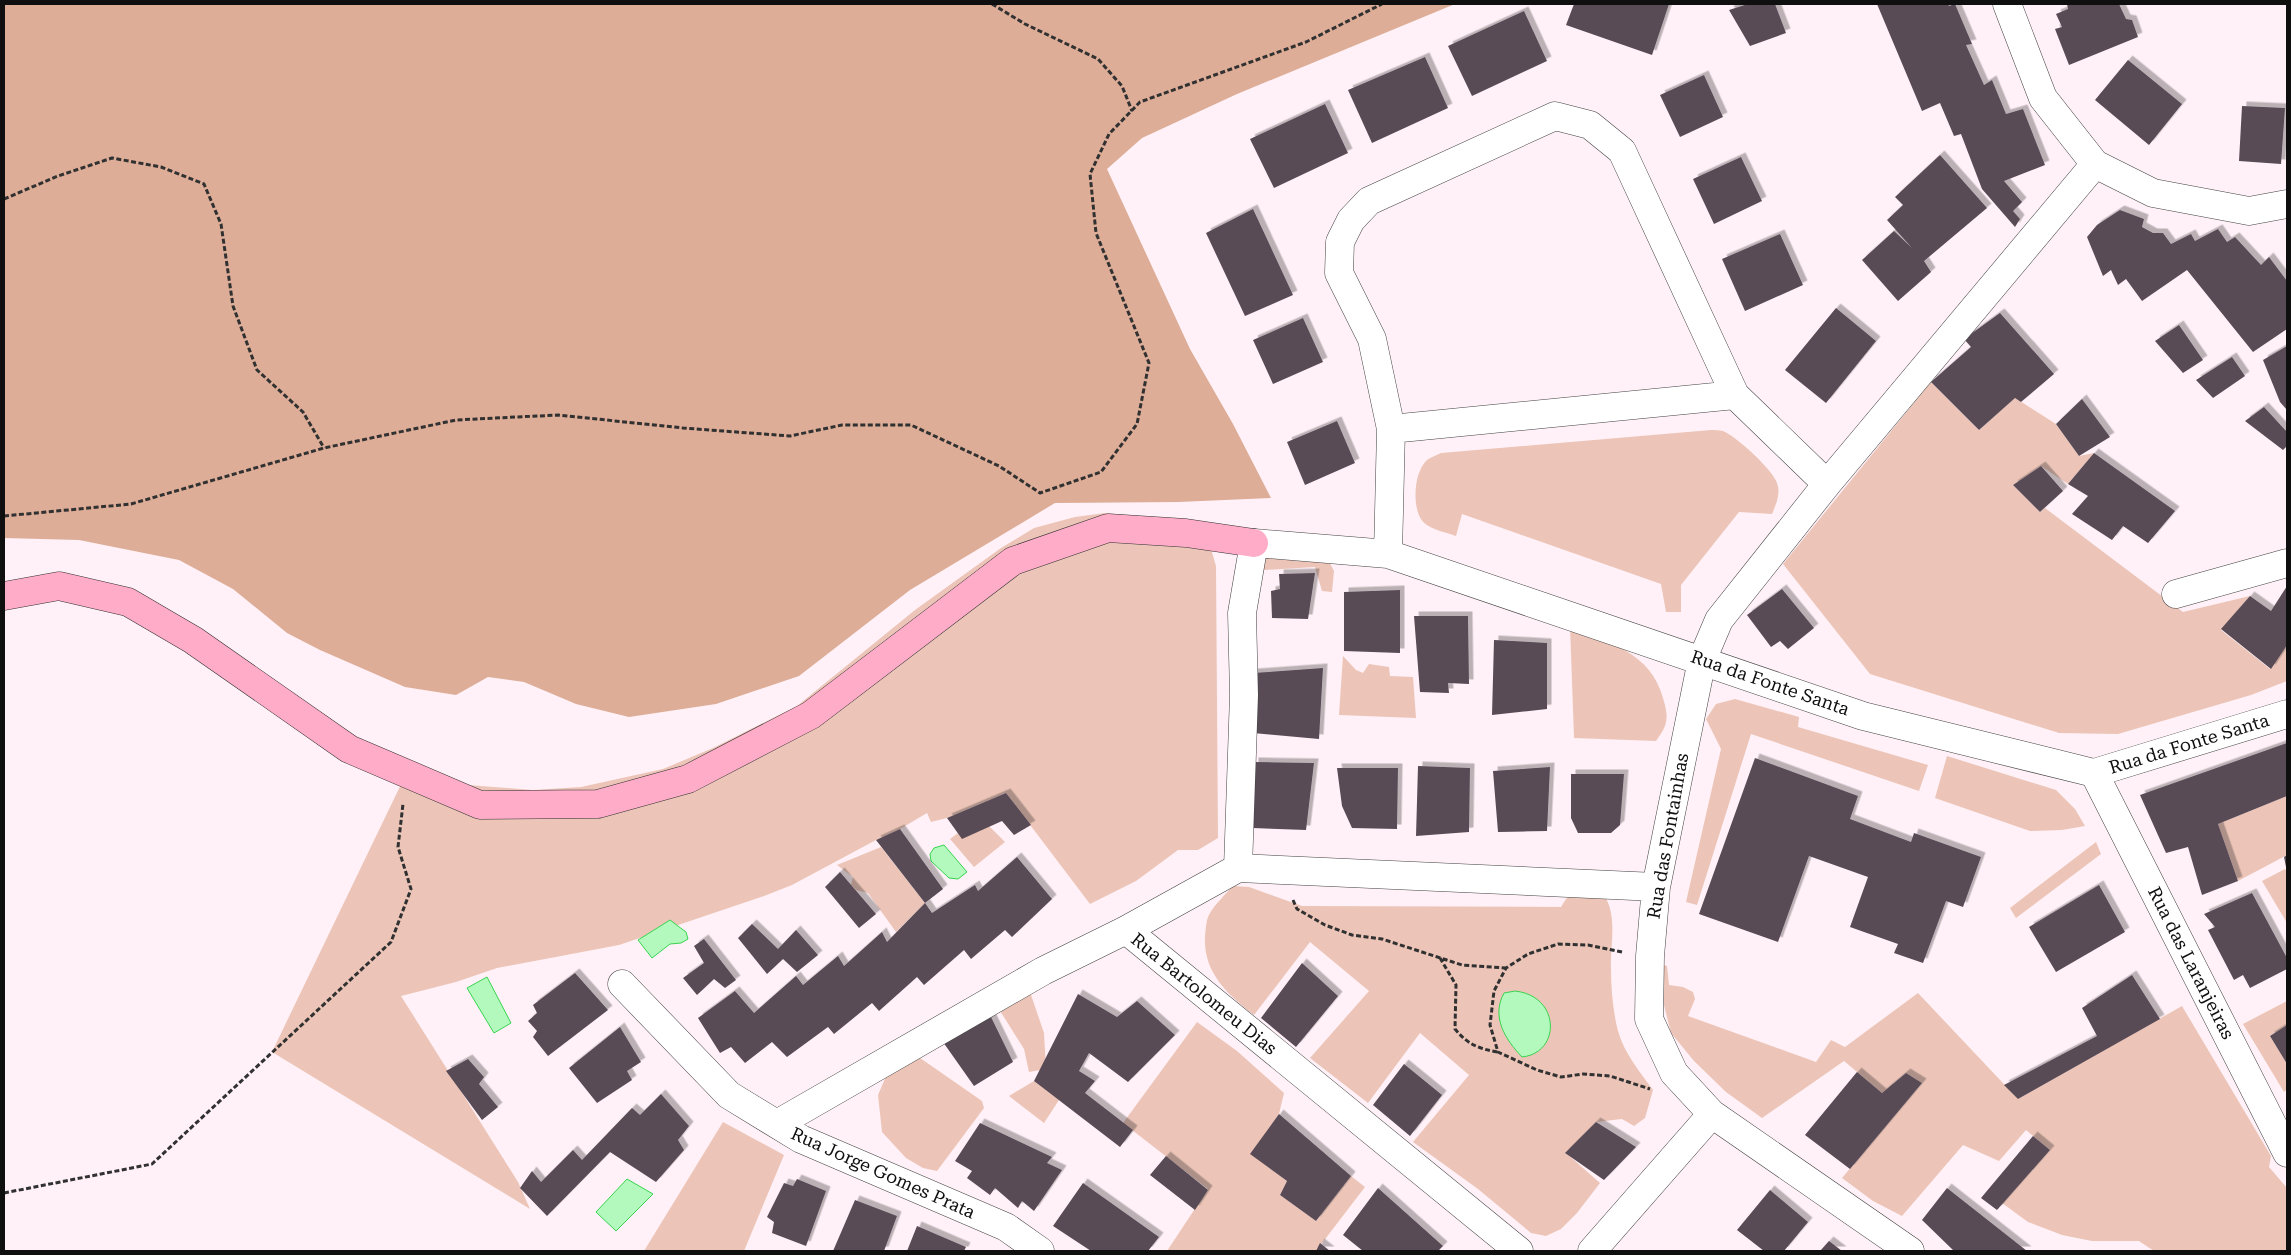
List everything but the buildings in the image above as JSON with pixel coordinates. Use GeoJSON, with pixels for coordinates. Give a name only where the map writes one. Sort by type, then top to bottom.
{"type":"FeatureCollection","features":[{"type":"Feature","properties":{"kind":"street"},"geometry":{"type":"LineString","coordinates":[[2008,4],[2043,98],[2095,164],[2153,193],[2250,211],[2287,204]]}},
{"type":"Feature","properties":{"kind":"street"},"geometry":{"type":"LineString","coordinates":[[1388,554],[1390,429],[1372,339],[1339,273],[1340,242],[1352,220],[1369,201],[1555,116],[1590,125],[1622,151],[1735,395],[1827,484]]}},
{"type":"Feature","properties":{"kind":"street","name":"Rua das Fontainhas"},"geometry":{"type":"LineString","coordinates":[[1910,1251],[1712,1114],[1674,1072],[1650,1020],[1650,956],[1656,886],[1702,660],[1720,620],[1827,484],[2095,164]]}},
{"type":"Feature","properties":{"kind":"street"},"geometry":{"type":"LineString","coordinates":[[1390,429],[1735,395]]}},
{"type":"Feature","properties":{"kind":"street"},"geometry":{"type":"LineString","coordinates":[[4,596],[59,586],[128,602],[193,640],[349,749],[480,805],[598,804],[688,778],[811,715],[1013,561],[1108,528],[1186,533],[1254,543],[1242,613],[1244,695],[1238,868],[1656,886]]}},
{"type":"Feature","properties":{"kind":"street","name":"Rua da Fonte Santa"},"geometry":{"type":"LineString","coordinates":[[1254,543],[1388,554],[1863,716],[2094,773],[2287,714]]}},
{"type":"Feature","properties":{"kind":"street"},"geometry":{"type":"LineString","coordinates":[[2176,594],[2287,564]]}},
{"type":"Feature","properties":{"kind":"street","name":"Rua das Laranjeiras"},"geometry":{"type":"LineString","coordinates":[[2094,773],[2287,1153]]}},
{"type":"Feature","properties":{"kind":"street","name":"Rua Bartolomeu Dias"},"geometry":{"type":"LineString","coordinates":[[1238,868],[1126,930],[1519,1251]]}},
{"type":"Feature","properties":{"kind":"street"},"geometry":{"type":"LineString","coordinates":[[777,1124],[1043,971],[1126,930]]}},
{"type":"Feature","properties":{"kind":"street","name":"Rua Jorge Gomes Prata"},"geometry":{"type":"LineString","coordinates":[[622,984],[730,1095],[819,1147],[1006,1227],[1040,1251]]}},
{"type":"Feature","properties":{"kind":"street"},"geometry":{"type":"LineString","coordinates":[[1592,1251],[1712,1114]]}},
{"type":"Feature","properties":{"kind":"path"},"geometry":{"type":"LineString","coordinates":[[992,4],[1025,24],[1098,59],[1122,86],[1132,111]]}},
{"type":"Feature","properties":{"kind":"path"},"geometry":{"type":"LineString","coordinates":[[4,516],[131,504],[324,448],[456,420],[558,415],[683,428],[790,436],[842,424],[910,425],[999,466],[1040,494],[1101,472],[1137,424],[1149,363],[1096,233],[1090,174],[1109,134],[1140,102],[1306,42],[1382,4]]}},
{"type":"Feature","properties":{"kind":"path"},"geometry":{"type":"LineString","coordinates":[[4,199],[58,176],[112,158],[161,167],[204,184],[221,224],[234,306],[257,370],[303,412],[324,448]]}},
{"type":"Feature","properties":{"kind":"path"},"geometry":{"type":"LineString","coordinates":[[4,1192],[152,1164],[391,942],[411,889],[398,847],[406,774]]}},
{"type":"Feature","properties":{"kind":"path"},"geometry":{"type":"LineString","coordinates":[[1292,870],[1293,903],[1297,909],[1318,921],[1352,935],[1382,939],[1462,965],[1506,968]]}},
{"type":"Feature","properties":{"kind":"path"},"geometry":{"type":"LineString","coordinates":[[1498,1052],[1490,1025],[1494,991],[1506,968],[1528,954],[1558,944],[1588,945],[1650,956]]}},
{"type":"Feature","properties":{"kind":"path"},"geometry":{"type":"LineString","coordinates":[[1439,958],[1456,985],[1455,1029],[1464,1041],[1481,1050],[1498,1052],[1537,1070],[1561,1077],[1583,1074],[1610,1076],[1653,1090],[1674,1072]]}},
{"type":"Feature","properties":{"kind":"shaded area"},"geometry":{"type":"Polygon","coordinates":[[[4,4],[1455,4],[1237,94],[1142,138],[1107,169],[1190,349],[1233,424],[1271,498],[1178,502],[1055,503],[910,590],[799,676],[716,704],[629,717],[576,704],[524,682],[488,677],[456,695],[405,687],[320,650],[287,633],[233,589],[179,560],[79,540],[4,538],[4,4]]]}},
{"type":"Feature","properties":{"kind":"shaded area"},"geometry":{"type":"Polygon","coordinates":[[[1931,382],[1979,430],[2015,398],[2056,424],[2079,456],[2094,453],[2068,484],[2041,466],[2013,485],[2040,512],[2045,508],[2183,612],[2250,596],[2221,630],[2270,669],[2287,645],[2287,681],[2251,695],[2118,734],[2059,733],[1870,674],[1783,564],[1931,382]]]}},
{"type":"Feature","properties":{"kind":"shaded area"},"geometry":{"type":"Polygon","coordinates":[[[1711,430],[1729,434],[1753,454],[1774,477],[1778,487],[1778,495],[1772,514],[1739,512],[1681,585],[1681,612],[1666,612],[1661,584],[1462,514],[1456,536],[1437,530],[1427,525],[1421,519],[1416,506],[1419,472],[1427,460],[1441,453],[1711,430]]]}},
{"type":"Feature","properties":{"kind":"shaded area"},"geometry":{"type":"Polygon","coordinates":[[[1105,513],[1146,517],[1211,549],[1216,566],[1218,838],[1198,850],[1178,850],[1136,881],[1090,904],[1006,793],[947,818],[931,822],[927,813],[792,885],[619,945],[497,968],[456,982],[401,996],[518,1182],[530,1209],[272,1052],[406,774],[468,785],[533,790],[581,787],[663,769],[713,748],[797,706],[915,610],[1001,548],[1034,528],[1075,517],[1105,513]]]}},
{"type":"Feature","properties":{"kind":"shaded area"},"geometry":{"type":"Polygon","coordinates":[[[1254,543],[1322,548],[1334,571],[1332,592],[1322,591],[1315,567],[1249,571],[1254,543]]]}},
{"type":"Feature","properties":{"kind":"shaded area"},"geometry":{"type":"Polygon","coordinates":[[[1570,626],[1627,651],[1649,670],[1663,698],[1667,716],[1665,726],[1656,741],[1574,738],[1570,626]]]}},
{"type":"Feature","properties":{"kind":"shaded area"},"geometry":{"type":"Polygon","coordinates":[[[1343,656],[1356,670],[1363,673],[1369,664],[1389,667],[1390,676],[1413,677],[1416,718],[1339,715],[1343,656]]]}},
{"type":"Feature","properties":{"kind":"shaded area"},"geometry":{"type":"Polygon","coordinates":[[[1735,699],[1799,717],[1798,727],[1928,765],[1919,791],[1751,734],[1697,905],[1686,902],[1721,749],[1706,719],[1716,704],[1735,699]]]}},
{"type":"Feature","properties":{"kind":"shaded area"},"geometry":{"type":"Polygon","coordinates":[[[1947,756],[2056,790],[2075,809],[2085,826],[2062,830],[2030,831],[1935,798],[1947,756]]]}},
{"type":"Feature","properties":{"kind":"shaded area"},"geometry":{"type":"Polygon","coordinates":[[[2287,796],[2287,855],[2238,881],[2218,824],[2287,796]]]}},
{"type":"Feature","properties":{"kind":"shaded area"},"geometry":{"type":"Polygon","coordinates":[[[989,826],[1005,842],[974,867],[950,839],[958,833],[989,826]]]}},
{"type":"Feature","properties":{"kind":"shaded area"},"geometry":{"type":"Polygon","coordinates":[[[2096,842],[2101,854],[2016,918],[2010,908],[2096,842]]]}},
{"type":"Feature","properties":{"kind":"shaded area"},"geometry":{"type":"Polygon","coordinates":[[[944,845],[967,872],[958,879],[949,878],[931,861],[930,854],[934,848],[944,845]]]}},
{"type":"Feature","properties":{"kind":"shaded area"},"geometry":{"type":"Polygon","coordinates":[[[881,847],[925,903],[896,932],[868,893],[856,890],[851,885],[853,877],[837,865],[881,847]]]}},
{"type":"Feature","properties":{"kind":"shaded area"},"geometry":{"type":"Polygon","coordinates":[[[2285,869],[2287,872],[2287,923],[2262,881],[2285,869]]]}},
{"type":"Feature","properties":{"kind":"shaded area"},"geometry":{"type":"Polygon","coordinates":[[[1233,886],[1249,887],[1302,906],[1561,907],[1566,899],[1577,889],[1604,895],[1611,912],[1612,921],[1611,984],[1618,1031],[1628,1055],[1653,1090],[1645,1118],[1634,1126],[1622,1119],[1596,1122],[1566,1153],[1600,1183],[1577,1213],[1561,1229],[1546,1236],[1531,1233],[1478,1189],[1413,1142],[1469,1075],[1420,1033],[1368,1103],[1310,1058],[1369,991],[1310,942],[1254,1015],[1235,999],[1226,990],[1213,971],[1205,949],[1207,921],[1210,913],[1233,886]]]}},
{"type":"Feature","properties":{"kind":"shaded area"},"geometry":{"type":"Polygon","coordinates":[[[670,920],[686,932],[688,939],[681,943],[670,944],[652,958],[638,940],[670,920]]]}},
{"type":"Feature","properties":{"kind":"shaded area"},"geometry":{"type":"Polygon","coordinates":[[[1657,963],[1667,966],[1669,985],[1683,987],[1693,992],[1695,999],[1688,1016],[1816,1062],[1831,1040],[1845,1047],[1918,993],[2018,1099],[2182,1006],[2271,1156],[2269,1167],[2287,1188],[2287,1251],[2154,1251],[2139,1241],[2092,1241],[2062,1235],[2028,1222],[2002,1203],[2050,1150],[2026,1130],[1999,1161],[1963,1145],[1902,1216],[1873,1201],[1842,1178],[1922,1083],[1906,1073],[1882,1093],[1844,1061],[1762,1118],[1726,1092],[1694,1061],[1671,1033],[1663,1001],[1657,963]]]}},
{"type":"Feature","properties":{"kind":"shaded area"},"geometry":{"type":"Polygon","coordinates":[[[487,977],[511,1023],[494,1033],[467,988],[487,977]]]}},
{"type":"Feature","properties":{"kind":"shaded area"},"geometry":{"type":"Polygon","coordinates":[[[1029,989],[1044,1033],[1046,1069],[1029,1072],[1024,1049],[997,1006],[1029,989]]]}},
{"type":"Feature","properties":{"kind":"shaded area"},"geometry":{"type":"Polygon","coordinates":[[[1515,991],[1530,995],[1541,1003],[1548,1013],[1550,1024],[1549,1036],[1544,1046],[1535,1053],[1522,1057],[1505,1035],[1499,1011],[1504,993],[1515,991]]]}},
{"type":"Feature","properties":{"kind":"shaded area"},"geometry":{"type":"Polygon","coordinates":[[[2287,1001],[2287,1025],[2270,1036],[2287,1064],[2287,1089],[2284,1092],[2243,1024],[2287,1001]]]}},
{"type":"Feature","properties":{"kind":"shaded area"},"geometry":{"type":"Polygon","coordinates":[[[1197,1022],[1237,1051],[1284,1093],[1279,1114],[1251,1154],[1287,1181],[1280,1195],[1316,1221],[1351,1176],[1365,1187],[1316,1251],[1167,1251],[1208,1189],[1123,1123],[1197,1022]]]}},
{"type":"Feature","properties":{"kind":"shaded area"},"geometry":{"type":"Polygon","coordinates":[[[910,1051],[982,1101],[984,1108],[937,1171],[923,1168],[906,1158],[882,1132],[878,1095],[893,1060],[910,1051]]]}},
{"type":"Feature","properties":{"kind":"shaded area"},"geometry":{"type":"Polygon","coordinates":[[[1034,1081],[1059,1100],[1044,1123],[1009,1096],[1034,1081]]]}},
{"type":"Feature","properties":{"kind":"shaded area"},"geometry":{"type":"Polygon","coordinates":[[[723,1122],[784,1155],[744,1251],[644,1251],[723,1122]]]}},
{"type":"Feature","properties":{"kind":"shaded area"},"geometry":{"type":"Polygon","coordinates":[[[627,1179],[653,1194],[616,1231],[596,1212],[627,1179]]]}}]}
